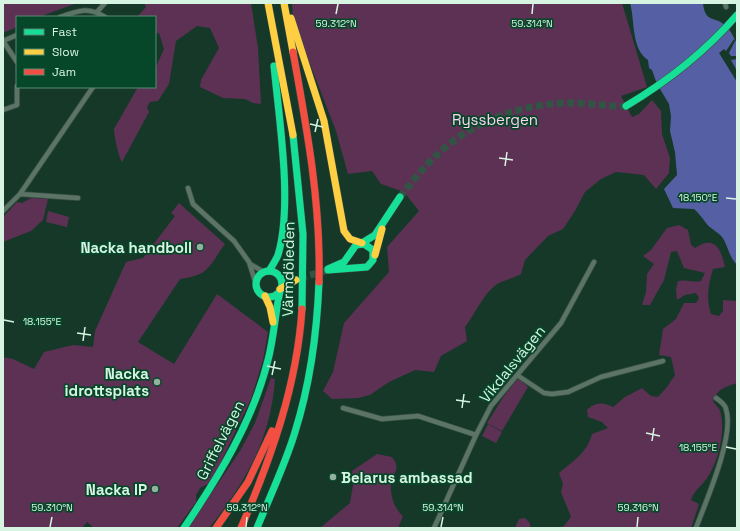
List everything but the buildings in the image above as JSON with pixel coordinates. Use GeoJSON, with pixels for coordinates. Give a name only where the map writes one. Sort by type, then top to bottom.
{"type":"FeatureCollection","features":[{"type":"Feature","properties":{"kind":"main road","name":"Värmdöleden"},"geometry":{"type":"LineString","coordinates":[[241,528],[262,479],[286,406],[293,376],[300,331],[304,285],[302,214],[294,147],[268,3]]}},
{"type":"Feature","properties":{"kind":"main road","name":"Värmdöleden"},"geometry":{"type":"LineString","coordinates":[[258,528],[288,452],[299,418],[317,317],[319,263],[318,218],[314,178],[285,3]]}},
{"type":"Feature","properties":{"kind":"main road"},"geometry":{"type":"LineString","coordinates":[[285,3],[324,121],[344,231],[352,241],[371,248],[374,257]]}},
{"type":"Feature","properties":{"kind":"main road"},"geometry":{"type":"LineString","coordinates":[[267,272],[296,279],[274,296],[265,296],[258,290],[256,284],[258,277],[267,272],[274,265],[280,243],[284,207],[270,13]]}},
{"type":"Feature","properties":{"kind":"main road"},"geometry":{"type":"LineString","coordinates":[[626,106],[655,88],[683,67],[737,15]]}},
{"type":"Feature","properties":{"kind":"main road"},"geometry":{"type":"LineString","coordinates":[[387,218],[379,237],[372,264],[367,267],[328,270],[344,262],[354,247],[362,244],[375,234],[400,197]]}},
{"type":"Feature","properties":{"kind":"main road"},"geometry":{"type":"LineString","coordinates":[[279,276],[281,283],[280,290]]}},
{"type":"Feature","properties":{"kind":"main road","name":"Griffelvägen"},"geometry":{"type":"LineString","coordinates":[[184,528],[205,497],[242,432],[255,400],[273,335],[280,290]]}},
{"type":"Feature","properties":{"kind":"main road","name":"Griffelvägen"},"geometry":{"type":"LineString","coordinates":[[265,296],[270,307],[273,335]]}},
{"type":"Feature","properties":{"kind":"main road"},"geometry":{"type":"LineString","coordinates":[[216,528],[232,508],[252,476],[268,441],[293,376]]}},
{"type":"Feature","properties":{"kind":"main road"},"geometry":{"type":"LineString","coordinates":[[263,528],[288,452]]}},
{"type":"Feature","properties":{"kind":"street"},"geometry":{"type":"LineString","coordinates":[[97,12],[105,3]]}},
{"type":"Feature","properties":{"kind":"street"},"geometry":{"type":"LineString","coordinates":[[64,16],[85,10],[97,12],[103,16]]}},
{"type":"Feature","properties":{"kind":"street"},"geometry":{"type":"LineString","coordinates":[[16,35],[3,41],[16,60]]}},
{"type":"Feature","properties":{"kind":"street"},"geometry":{"type":"LineString","coordinates":[[3,110],[17,105],[17,88]]}},
{"type":"Feature","properties":{"kind":"street"},"geometry":{"type":"LineString","coordinates":[[3,211],[20,194],[92,88]]}},
{"type":"Feature","properties":{"kind":"street"},"geometry":{"type":"LineString","coordinates":[[188,188],[193,204],[234,241],[249,262],[256,284]]}},
{"type":"Feature","properties":{"kind":"street"},"geometry":{"type":"LineString","coordinates":[[20,194],[78,198]]}},
{"type":"Feature","properties":{"kind":"street"},"geometry":{"type":"LineString","coordinates":[[249,262],[267,272]]}},
{"type":"Feature","properties":{"kind":"street","name":"Vikdalsvägen"},"geometry":{"type":"LineString","coordinates":[[434,528],[476,435],[491,406],[561,323],[594,262]]}},
{"type":"Feature","properties":{"kind":"street"},"geometry":{"type":"LineString","coordinates":[[517,375],[544,393],[552,394],[568,392],[601,377],[663,361]]}},
{"type":"Feature","properties":{"kind":"street"},"geometry":{"type":"LineString","coordinates":[[696,528],[715,478],[727,432],[727,410],[716,398]]}},
{"type":"Feature","properties":{"kind":"street"},"geometry":{"type":"LineString","coordinates":[[344,408],[382,419],[418,416],[476,435]]}},
{"type":"Feature","properties":{"kind":"green space"},"geometry":{"type":"Polygon","coordinates":[[[3,3],[77,3],[42,16],[16,16],[16,27],[3,33],[3,3]]]}},
{"type":"Feature","properties":{"kind":"green space"},"geometry":{"type":"Polygon","coordinates":[[[144,3],[251,3],[258,48],[261,104],[253,103],[245,99],[223,98],[200,87],[201,80],[219,48],[210,28],[197,26],[176,41],[169,84],[158,101],[150,102],[147,107],[149,112],[122,162],[119,156],[114,129],[137,88],[156,88],[156,67],[164,49],[159,33],[156,34],[156,16],[138,16],[146,7],[144,3]]]}},
{"type":"Feature","properties":{"kind":"green space","name":"Ryssbergen"},"geometry":{"type":"Polygon","coordinates":[[[292,3],[622,3],[647,87],[621,96],[632,117],[639,114],[652,100],[661,111],[662,134],[670,158],[669,173],[656,189],[644,175],[616,172],[601,179],[585,192],[563,229],[548,236],[525,260],[521,274],[497,284],[492,288],[465,327],[467,341],[441,356],[434,372],[415,370],[389,382],[370,395],[358,398],[332,399],[323,391],[333,372],[344,323],[389,272],[387,247],[419,211],[404,192],[381,184],[372,171],[348,174],[336,131],[293,20],[292,3]]]}},
{"type":"Feature","properties":{"kind":"green space"},"geometry":{"type":"Polygon","coordinates":[[[31,198],[48,199],[43,220],[31,231],[3,242],[3,217],[17,202],[22,203],[31,198]]]}},
{"type":"Feature","properties":{"kind":"green space","name":"Nacka idrottsplats"},"geometry":{"type":"Polygon","coordinates":[[[179,203],[225,244],[207,269],[197,275],[180,279],[138,342],[174,364],[217,294],[268,332],[263,360],[251,399],[219,466],[208,484],[200,488],[196,495],[196,502],[177,528],[94,528],[87,522],[82,528],[3,528],[3,357],[13,359],[34,369],[44,352],[73,345],[93,347],[95,331],[126,262],[143,258],[175,216],[171,213],[179,203]]]}},
{"type":"Feature","properties":{"kind":"green space"},"geometry":{"type":"Polygon","coordinates":[[[48,211],[69,217],[67,227],[46,222],[48,211]]]}},
{"type":"Feature","properties":{"kind":"green space"},"geometry":{"type":"Polygon","coordinates":[[[679,225],[688,230],[691,245],[695,248],[702,244],[712,243],[719,249],[721,254],[725,267],[713,269],[709,286],[708,302],[711,314],[719,316],[723,311],[723,300],[737,301],[737,383],[725,387],[719,391],[713,401],[719,410],[722,419],[722,435],[713,468],[691,500],[699,504],[691,528],[558,528],[564,526],[571,517],[561,492],[563,484],[559,473],[583,452],[590,441],[592,434],[608,428],[602,422],[588,417],[587,410],[596,404],[606,404],[613,407],[625,397],[642,388],[651,396],[658,397],[675,375],[671,357],[659,355],[663,329],[676,319],[684,303],[696,303],[699,298],[696,293],[685,295],[677,300],[676,289],[678,281],[701,281],[705,273],[684,268],[677,251],[671,252],[664,280],[650,305],[642,305],[646,292],[647,274],[654,264],[643,256],[651,250],[667,228],[679,225]]]}},
{"type":"Feature","properties":{"kind":"green space"},"geometry":{"type":"Polygon","coordinates":[[[271,378],[275,379],[268,421],[262,441],[245,477],[209,528],[188,528],[240,451],[255,423],[271,378]]]}},
{"type":"Feature","properties":{"kind":"green space"},"geometry":{"type":"Polygon","coordinates":[[[517,380],[520,380],[528,387],[502,431],[487,423],[504,396],[517,380]]]}},
{"type":"Feature","properties":{"kind":"green space"},"geometry":{"type":"Polygon","coordinates":[[[488,424],[502,432],[496,443],[482,436],[488,424]]]}},
{"type":"Feature","properties":{"kind":"green space"},"geometry":{"type":"Polygon","coordinates":[[[377,454],[392,457],[396,465],[397,469],[391,481],[391,489],[395,506],[403,516],[398,528],[320,528],[350,503],[353,485],[352,471],[377,454]]]}},
{"type":"Feature","properties":{"kind":"green space"},"geometry":{"type":"Polygon","coordinates":[[[525,518],[530,523],[530,528],[515,528],[519,519],[525,518]]]}},
{"type":"Feature","properties":{"kind":"water"},"geometry":{"type":"Polygon","coordinates":[[[630,3],[703,3],[706,14],[725,25],[737,44],[737,265],[732,259],[724,240],[720,235],[708,225],[694,209],[673,208],[664,189],[677,175],[675,152],[670,131],[671,116],[669,104],[657,84],[652,70],[649,68],[648,60],[639,49],[636,42],[630,3]]]}},
{"type":"Feature","properties":{"kind":"pier"},"geometry":{"type":"Polygon","coordinates":[[[734,39],[735,41],[729,53],[731,56],[737,56],[737,59],[731,60],[737,71],[737,82],[719,53],[724,49],[726,51],[734,39]]]}},
{"type":"Feature","properties":{"kind":"tunnel"},"geometry":{"type":"LineString","coordinates":[[400,197],[429,162],[440,152],[453,141],[483,123],[515,111],[548,104],[580,103],[626,106]]}},
{"type":"Feature","properties":{"kind":"tunnel"},"geometry":{"type":"LineString","coordinates":[[300,278],[328,270]]}},
{"type":"Feature","properties":{"kind":"traffic: fast"},"geometry":{"type":"LineString","coordinates":[[626,106],[657,86],[685,65],[725,29],[737,15]]}},
{"type":"Feature","properties":{"kind":"traffic: fast"},"geometry":{"type":"LineString","coordinates":[[269,271],[278,255],[282,235],[285,187],[284,162],[274,66]]}},
{"type":"Feature","properties":{"kind":"traffic: fast"},"geometry":{"type":"LineString","coordinates":[[293,135],[303,234],[302,309]]}},
{"type":"Feature","properties":{"kind":"traffic: fast"},"geometry":{"type":"LineString","coordinates":[[362,243],[375,235],[400,197]]}},
{"type":"Feature","properties":{"kind":"traffic: fast"},"geometry":{"type":"LineString","coordinates":[[328,269],[344,262],[356,245],[364,244],[373,250],[373,260],[367,267],[328,270]]}},
{"type":"Feature","properties":{"kind":"traffic: fast"},"geometry":{"type":"LineString","coordinates":[[269,271],[278,275],[282,284],[278,293],[269,297],[260,293],[256,284],[260,275],[269,271]]}},
{"type":"Feature","properties":{"kind":"traffic: fast"},"geometry":{"type":"LineString","coordinates":[[257,528],[287,456],[305,395],[317,320],[319,282]]}},
{"type":"Feature","properties":{"kind":"traffic: fast"},"geometry":{"type":"LineString","coordinates":[[184,528],[234,447],[262,383],[270,351],[280,291]]}},
{"type":"Feature","properties":{"kind":"traffic: slow"},"geometry":{"type":"LineString","coordinates":[[268,3],[293,135]]}},
{"type":"Feature","properties":{"kind":"traffic: slow"},"geometry":{"type":"LineString","coordinates":[[284,3],[293,52]]}},
{"type":"Feature","properties":{"kind":"traffic: slow"},"geometry":{"type":"LineString","coordinates":[[291,18],[324,121],[344,231],[350,239],[362,243]]}},
{"type":"Feature","properties":{"kind":"traffic: slow"},"geometry":{"type":"LineString","coordinates":[[375,255],[382,229]]}},
{"type":"Feature","properties":{"kind":"traffic: slow"},"geometry":{"type":"LineString","coordinates":[[280,289],[296,280]]}},
{"type":"Feature","properties":{"kind":"traffic: slow"},"geometry":{"type":"LineString","coordinates":[[265,296],[270,307],[273,322]]}},
{"type":"Feature","properties":{"kind":"traffic: jam"},"geometry":{"type":"LineString","coordinates":[[293,52],[312,167],[318,224],[319,282]]}},
{"type":"Feature","properties":{"kind":"traffic: jam"},"geometry":{"type":"LineString","coordinates":[[241,528],[281,421],[295,366],[302,309]]}},
{"type":"Feature","properties":{"kind":"traffic: jam"},"geometry":{"type":"LineString","coordinates":[[216,528],[248,482],[272,431]]}},
{"type":"Feature","properties":{"kind":"place","name":"Nacka handboll"},"geometry":{"type":"Point","coordinates":[200,247]}},
{"type":"Feature","properties":{"kind":"place","name":"Nacka idrottsplats"},"geometry":{"type":"Point","coordinates":[157,382]}},
{"type":"Feature","properties":{"kind":"place","name":"Belarus ambassad"},"geometry":{"type":"Point","coordinates":[333,477]}},
{"type":"Feature","properties":{"kind":"place","name":"Nacka IP"},"geometry":{"type":"Point","coordinates":[155,489]}}]}
